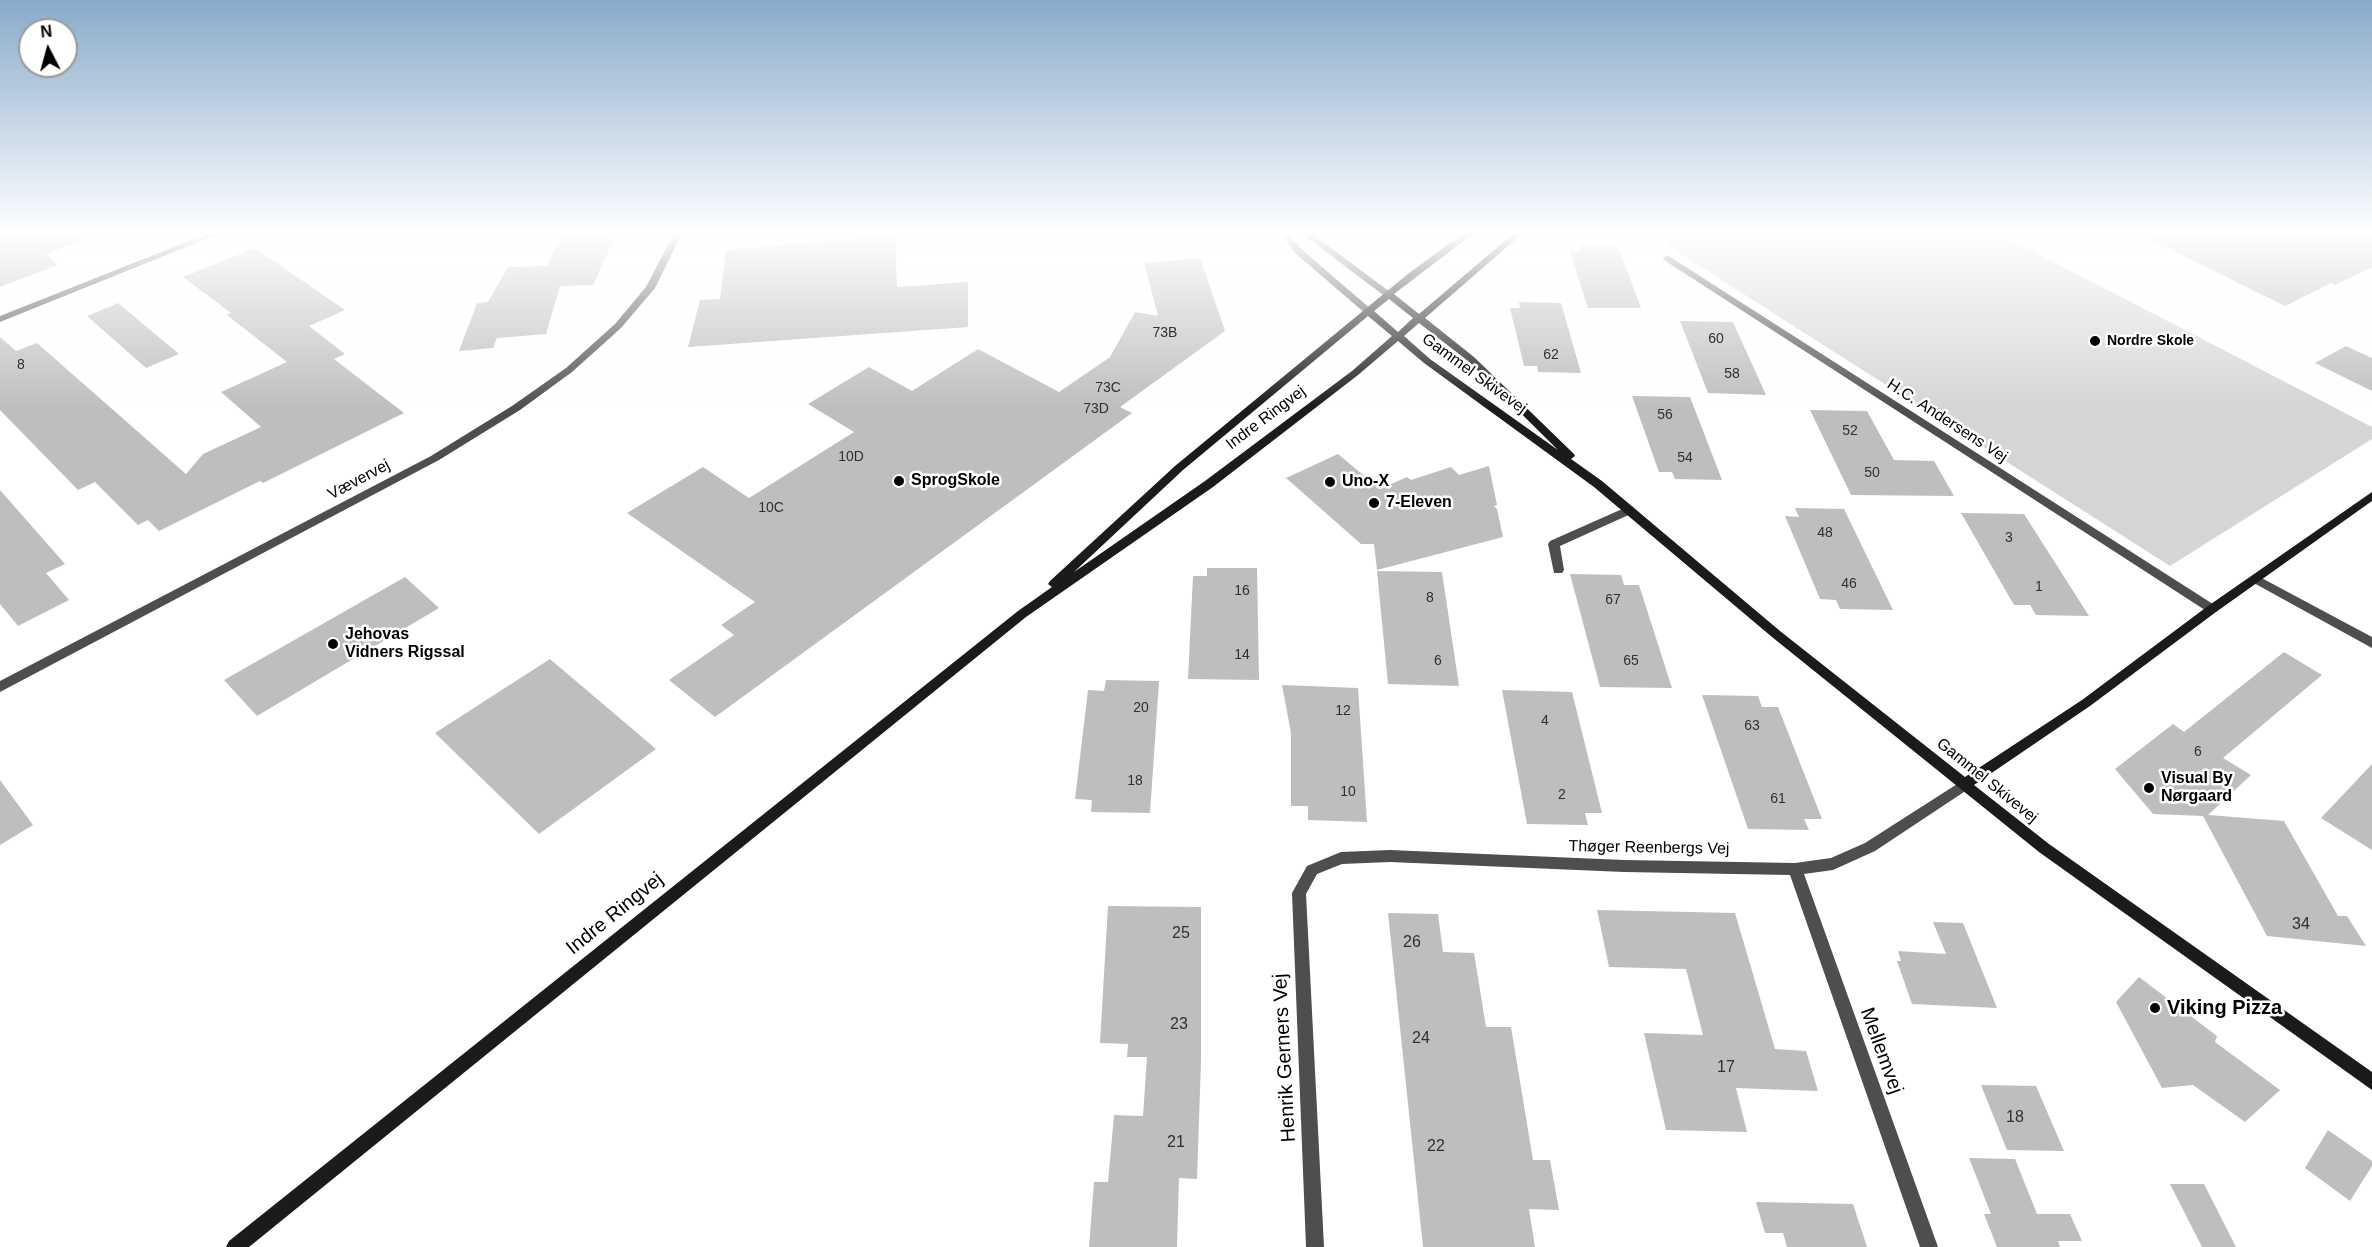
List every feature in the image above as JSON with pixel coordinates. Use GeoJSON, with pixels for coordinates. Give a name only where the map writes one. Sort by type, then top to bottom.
{"type":"FeatureCollection","features":[{"type":"Feature","properties":{"kind":"main road","name":"Indre Ringvej"},"geometry":{"type":"LineString","coordinates":[[1022,614],[1179,468],[1394,291]]}},
{"type":"Feature","properties":{"kind":"main road","name":"Indre Ringvej"},"geometry":{"type":"LineString","coordinates":[[235,1247],[1022,614],[1209,484],[1355,373],[1452,291]]}},
{"type":"Feature","properties":{"kind":"main road","name":"Gammel Skivevej"},"geometry":{"type":"LineString","coordinates":[[1389,295],[1471,359],[1598,484]]}},
{"type":"Feature","properties":{"kind":"main road","name":"Gammel Skivevej"},"geometry":{"type":"LineString","coordinates":[[1369,312],[1427,361],[1598,484],[1776,633],[2044,848],[2372,1082]]}},
{"type":"Feature","properties":{"kind":"main road"},"geometry":{"type":"LineString","coordinates":[[1965,784],[2086,704],[2212,609],[2372,496]]}},
{"type":"Feature","properties":{"kind":"street"},"geometry":{"type":"LineString","coordinates":[[0,319],[70,291]]}},
{"type":"Feature","properties":{"kind":"street","name":"Vævervej"},"geometry":{"type":"LineString","coordinates":[[0,687],[435,458],[516,408],[569,370],[618,326],[647,291]]}},
{"type":"Feature","properties":{"kind":"street","name":"Gammel Skivevej"},"geometry":{"type":"LineString","coordinates":[[1345,291],[1369,312]]}},
{"type":"Feature","properties":{"kind":"street","name":"Gammel Skivevej"},"geometry":{"type":"LineString","coordinates":[[1384,291],[1389,295]]}},
{"type":"Feature","properties":{"kind":"street","name":"H.C. Andersens Vej"},"geometry":{"type":"LineString","coordinates":[[1719,291],[2212,609]]}},
{"type":"Feature","properties":{"kind":"street"},"geometry":{"type":"LineString","coordinates":[[1558,570],[1554,544],[1629,510]]}},
{"type":"Feature","properties":{"kind":"street"},"geometry":{"type":"LineString","coordinates":[[2256,579],[2372,643]]}},
{"type":"Feature","properties":{"kind":"street","name":"Thøger Reenbergs Vej"},"geometry":{"type":"LineString","coordinates":[[1312,870],[1341,858],[1390,856],[1624,866],[1795,869],[1833,864],[1870,847],[1965,784]]}},
{"type":"Feature","properties":{"kind":"street","name":"Mellemvej"},"geometry":{"type":"LineString","coordinates":[[1795,869],[1929,1247]]}},
{"type":"Feature","properties":{"kind":"street","name":"Henrik Gerners Vej"},"geometry":{"type":"LineString","coordinates":[[1312,870],[1299,893],[1315,1247]]}},
{"type":"Feature","properties":{"kind":"shaded area"},"geometry":{"type":"Polygon","coordinates":[[[1739,291],[2110,291],[2372,427],[2372,439],[2170,566],[1739,291]]]}},
{"type":"Feature","properties":{"kind":"building"},"geometry":{"type":"Polygon","coordinates":[[[202,291],[318,291],[345,310],[309,326],[345,354],[334,359],[404,413],[263,483],[260,481],[159,531],[148,520],[138,525],[95,482],[78,490],[0,410],[0,337],[16,351],[37,343],[186,474],[203,454],[261,427],[221,392],[287,362],[227,315],[231,313],[202,291]]]}},
{"type":"Feature","properties":{"kind":"building"},"geometry":{"type":"Polygon","coordinates":[[[494,291],[558,291],[546,334],[497,338],[493,348],[459,351],[477,303],[488,302],[494,291]]]}},
{"type":"Feature","properties":{"kind":"building"},"geometry":{"type":"Polygon","coordinates":[[[721,291],[968,291],[968,327],[688,347],[700,300],[720,299],[721,291]]]}},
{"type":"Feature","properties":{"kind":"building"},"geometry":{"type":"Polygon","coordinates":[[[1151,291],[1211,291],[1225,331],[1120,407],[1132,413],[715,717],[669,680],[734,635],[721,625],[755,602],[627,513],[703,467],[749,498],[854,432],[808,404],[869,367],[912,391],[978,349],[1059,392],[1110,357],[1135,312],[1158,316],[1151,291]]]}},
{"type":"Feature","properties":{"kind":"building"},"geometry":{"type":"Polygon","coordinates":[[[1583,291],[1635,291],[1641,308],[1588,308],[1583,291]]]}},
{"type":"Feature","properties":{"kind":"building"},"geometry":{"type":"Polygon","coordinates":[[[2255,291],[2315,291],[2285,306],[2255,291]]]}},
{"type":"Feature","properties":{"kind":"building"},"geometry":{"type":"Polygon","coordinates":[[[1519,302],[1561,303],[1581,373],[1538,372],[1537,366],[1524,366],[1510,308],[1520,308],[1519,302]]]}},
{"type":"Feature","properties":{"kind":"building"},"geometry":{"type":"Polygon","coordinates":[[[118,303],[179,354],[146,368],[87,316],[118,303]]]}},
{"type":"Feature","properties":{"kind":"building"},"geometry":{"type":"Polygon","coordinates":[[[1680,321],[1733,322],[1766,395],[1708,393],[1680,321]]]}},
{"type":"Feature","properties":{"kind":"building"},"geometry":{"type":"Polygon","coordinates":[[[2346,346],[2372,358],[2372,391],[2315,363],[2346,346]]]}},
{"type":"Feature","properties":{"kind":"building"},"geometry":{"type":"Polygon","coordinates":[[[1632,396],[1690,397],[1722,480],[1675,479],[1672,472],[1659,472],[1632,396]]]}},
{"type":"Feature","properties":{"kind":"building"},"geometry":{"type":"Polygon","coordinates":[[[1810,410],[1867,411],[1894,460],[1934,461],[1954,496],[1851,495],[1810,410]]]}},
{"type":"Feature","properties":{"kind":"building"},"geometry":{"type":"Polygon","coordinates":[[[1338,454],[1380,489],[1407,477],[1411,480],[1451,467],[1459,475],[1489,466],[1497,505],[1494,506],[1497,509],[1503,537],[1377,570],[1374,544],[1361,544],[1286,478],[1338,454]]]}},
{"type":"Feature","properties":{"kind":"building"},"geometry":{"type":"Polygon","coordinates":[[[0,490],[65,564],[46,573],[69,600],[18,626],[0,604],[0,490]]]}},
{"type":"Feature","properties":{"kind":"building"},"geometry":{"type":"Polygon","coordinates":[[[1795,508],[1844,509],[1893,610],[1840,609],[1836,600],[1820,599],[1785,516],[1799,517],[1795,508]]]}},
{"type":"Feature","properties":{"kind":"building"},"geometry":{"type":"Polygon","coordinates":[[[1961,513],[2024,514],[2089,616],[2036,615],[2030,605],[2014,605],[1961,513]]]}},
{"type":"Feature","properties":{"kind":"building"},"geometry":{"type":"Polygon","coordinates":[[[1207,568],[1257,568],[1259,680],[1188,679],[1193,576],[1207,576],[1207,568]]]}},
{"type":"Feature","properties":{"kind":"building"},"geometry":{"type":"Polygon","coordinates":[[[1377,571],[1442,572],[1459,686],[1388,684],[1377,571]]]}},
{"type":"Feature","properties":{"kind":"building"},"geometry":{"type":"Polygon","coordinates":[[[1570,574],[1621,575],[1624,585],[1639,585],[1672,688],[1600,687],[1570,574]]]}},
{"type":"Feature","properties":{"kind":"building","name":"Jehovas Vidners Rigssal"},"geometry":{"type":"Polygon","coordinates":[[[405,577],[439,608],[257,716],[224,680],[405,577]]]}},
{"type":"Feature","properties":{"kind":"building"},"geometry":{"type":"Polygon","coordinates":[[[2284,652],[2322,675],[2223,758],[2251,775],[2208,815],[2284,821],[2338,916],[2347,916],[2366,946],[2267,936],[2203,816],[2153,814],[2115,769],[2173,724],[2184,732],[2284,652]]]}},
{"type":"Feature","properties":{"kind":"building"},"geometry":{"type":"Polygon","coordinates":[[[550,659],[656,749],[539,834],[435,733],[550,659]]]}},
{"type":"Feature","properties":{"kind":"building"},"geometry":{"type":"Polygon","coordinates":[[[1106,680],[1159,681],[1150,813],[1091,812],[1092,800],[1075,799],[1088,690],[1104,691],[1106,680]]]}},
{"type":"Feature","properties":{"kind":"building"},"geometry":{"type":"Polygon","coordinates":[[[1282,685],[1358,688],[1367,822],[1308,820],[1308,806],[1291,806],[1291,733],[1282,685]]]}},
{"type":"Feature","properties":{"kind":"building"},"geometry":{"type":"Polygon","coordinates":[[[1502,690],[1572,692],[1602,813],[1585,813],[1588,825],[1527,824],[1502,690]]]}},
{"type":"Feature","properties":{"kind":"building"},"geometry":{"type":"Polygon","coordinates":[[[1702,695],[1758,696],[1762,707],[1778,707],[1822,819],[1804,819],[1809,830],[1748,829],[1702,695]]]}},
{"type":"Feature","properties":{"kind":"building"},"geometry":{"type":"Polygon","coordinates":[[[2372,764],[2372,850],[2321,818],[2372,764]]]}},
{"type":"Feature","properties":{"kind":"building"},"geometry":{"type":"Polygon","coordinates":[[[0,780],[33,825],[0,845],[0,780]]]}},
{"type":"Feature","properties":{"kind":"building"},"geometry":{"type":"Polygon","coordinates":[[[1108,906],[1201,907],[1201,1061],[1197,1179],[1179,1178],[1177,1247],[1089,1247],[1094,1182],[1108,1182],[1114,1115],[1143,1116],[1147,1057],[1127,1057],[1128,1044],[1100,1043],[1108,906]]]}},
{"type":"Feature","properties":{"kind":"building"},"geometry":{"type":"Polygon","coordinates":[[[1597,910],[1735,913],[1775,1049],[1806,1051],[1818,1091],[1736,1088],[1747,1132],[1666,1130],[1644,1033],[1703,1035],[1686,969],[1609,967],[1597,910]]]}},
{"type":"Feature","properties":{"kind":"building"},"geometry":{"type":"Polygon","coordinates":[[[1388,913],[1438,914],[1443,952],[1474,953],[1486,1027],[1511,1027],[1533,1160],[1550,1160],[1559,1210],[1529,1209],[1535,1247],[1423,1247],[1388,913]]]}},
{"type":"Feature","properties":{"kind":"building"},"geometry":{"type":"Polygon","coordinates":[[[1933,922],[1963,923],[1997,1008],[1912,1004],[1897,961],[1901,961],[1898,951],[1946,954],[1933,922]]]}},
{"type":"Feature","properties":{"kind":"building"},"geometry":{"type":"Polygon","coordinates":[[[2139,977],[2217,1036],[2215,1042],[2280,1090],[2245,1122],[2193,1085],[2162,1088],[2116,1002],[2139,977]]]}},
{"type":"Feature","properties":{"kind":"building"},"geometry":{"type":"Polygon","coordinates":[[[1981,1085],[2036,1086],[2064,1151],[2007,1150],[1981,1085]]]}},
{"type":"Feature","properties":{"kind":"building"},"geometry":{"type":"Polygon","coordinates":[[[2328,1130],[2372,1161],[2372,1166],[2350,1201],[2305,1168],[2328,1130]]]}},
{"type":"Feature","properties":{"kind":"building"},"geometry":{"type":"Polygon","coordinates":[[[1969,1158],[2015,1159],[2037,1214],[2070,1214],[2082,1241],[2058,1241],[2060,1247],[1997,1247],[1984,1214],[1991,1214],[1969,1158]]]}},
{"type":"Feature","properties":{"kind":"building"},"geometry":{"type":"Polygon","coordinates":[[[2170,1184],[2204,1184],[2236,1247],[2202,1247],[2170,1184]]]}},
{"type":"Feature","properties":{"kind":"building"},"geometry":{"type":"Polygon","coordinates":[[[1756,1202],[1853,1204],[1867,1247],[1787,1247],[1783,1233],[1765,1233],[1756,1202]]]}},
{"type":"Feature","properties":{"kind":"place","name":"Nordre Skole"},"geometry":{"type":"Point","coordinates":[2095,341]}},
{"type":"Feature","properties":{"kind":"place","name":"SprogSkole"},"geometry":{"type":"Point","coordinates":[899,481]}},
{"type":"Feature","properties":{"kind":"place","name":"Uno-X"},"geometry":{"type":"Point","coordinates":[1330,482]}},
{"type":"Feature","properties":{"kind":"place","name":"7-Eleven"},"geometry":{"type":"Point","coordinates":[1374,503]}},
{"type":"Feature","properties":{"kind":"place","name":"Jehovas Vidners Rigssal"},"geometry":{"type":"Point","coordinates":[333,644]}},
{"type":"Feature","properties":{"kind":"place","name":"Visual By Nørgaard"},"geometry":{"type":"Point","coordinates":[2149,788]}},
{"type":"Feature","properties":{"kind":"place","name":"Viking Pizza"},"geometry":{"type":"Point","coordinates":[2155,1008]}}]}
